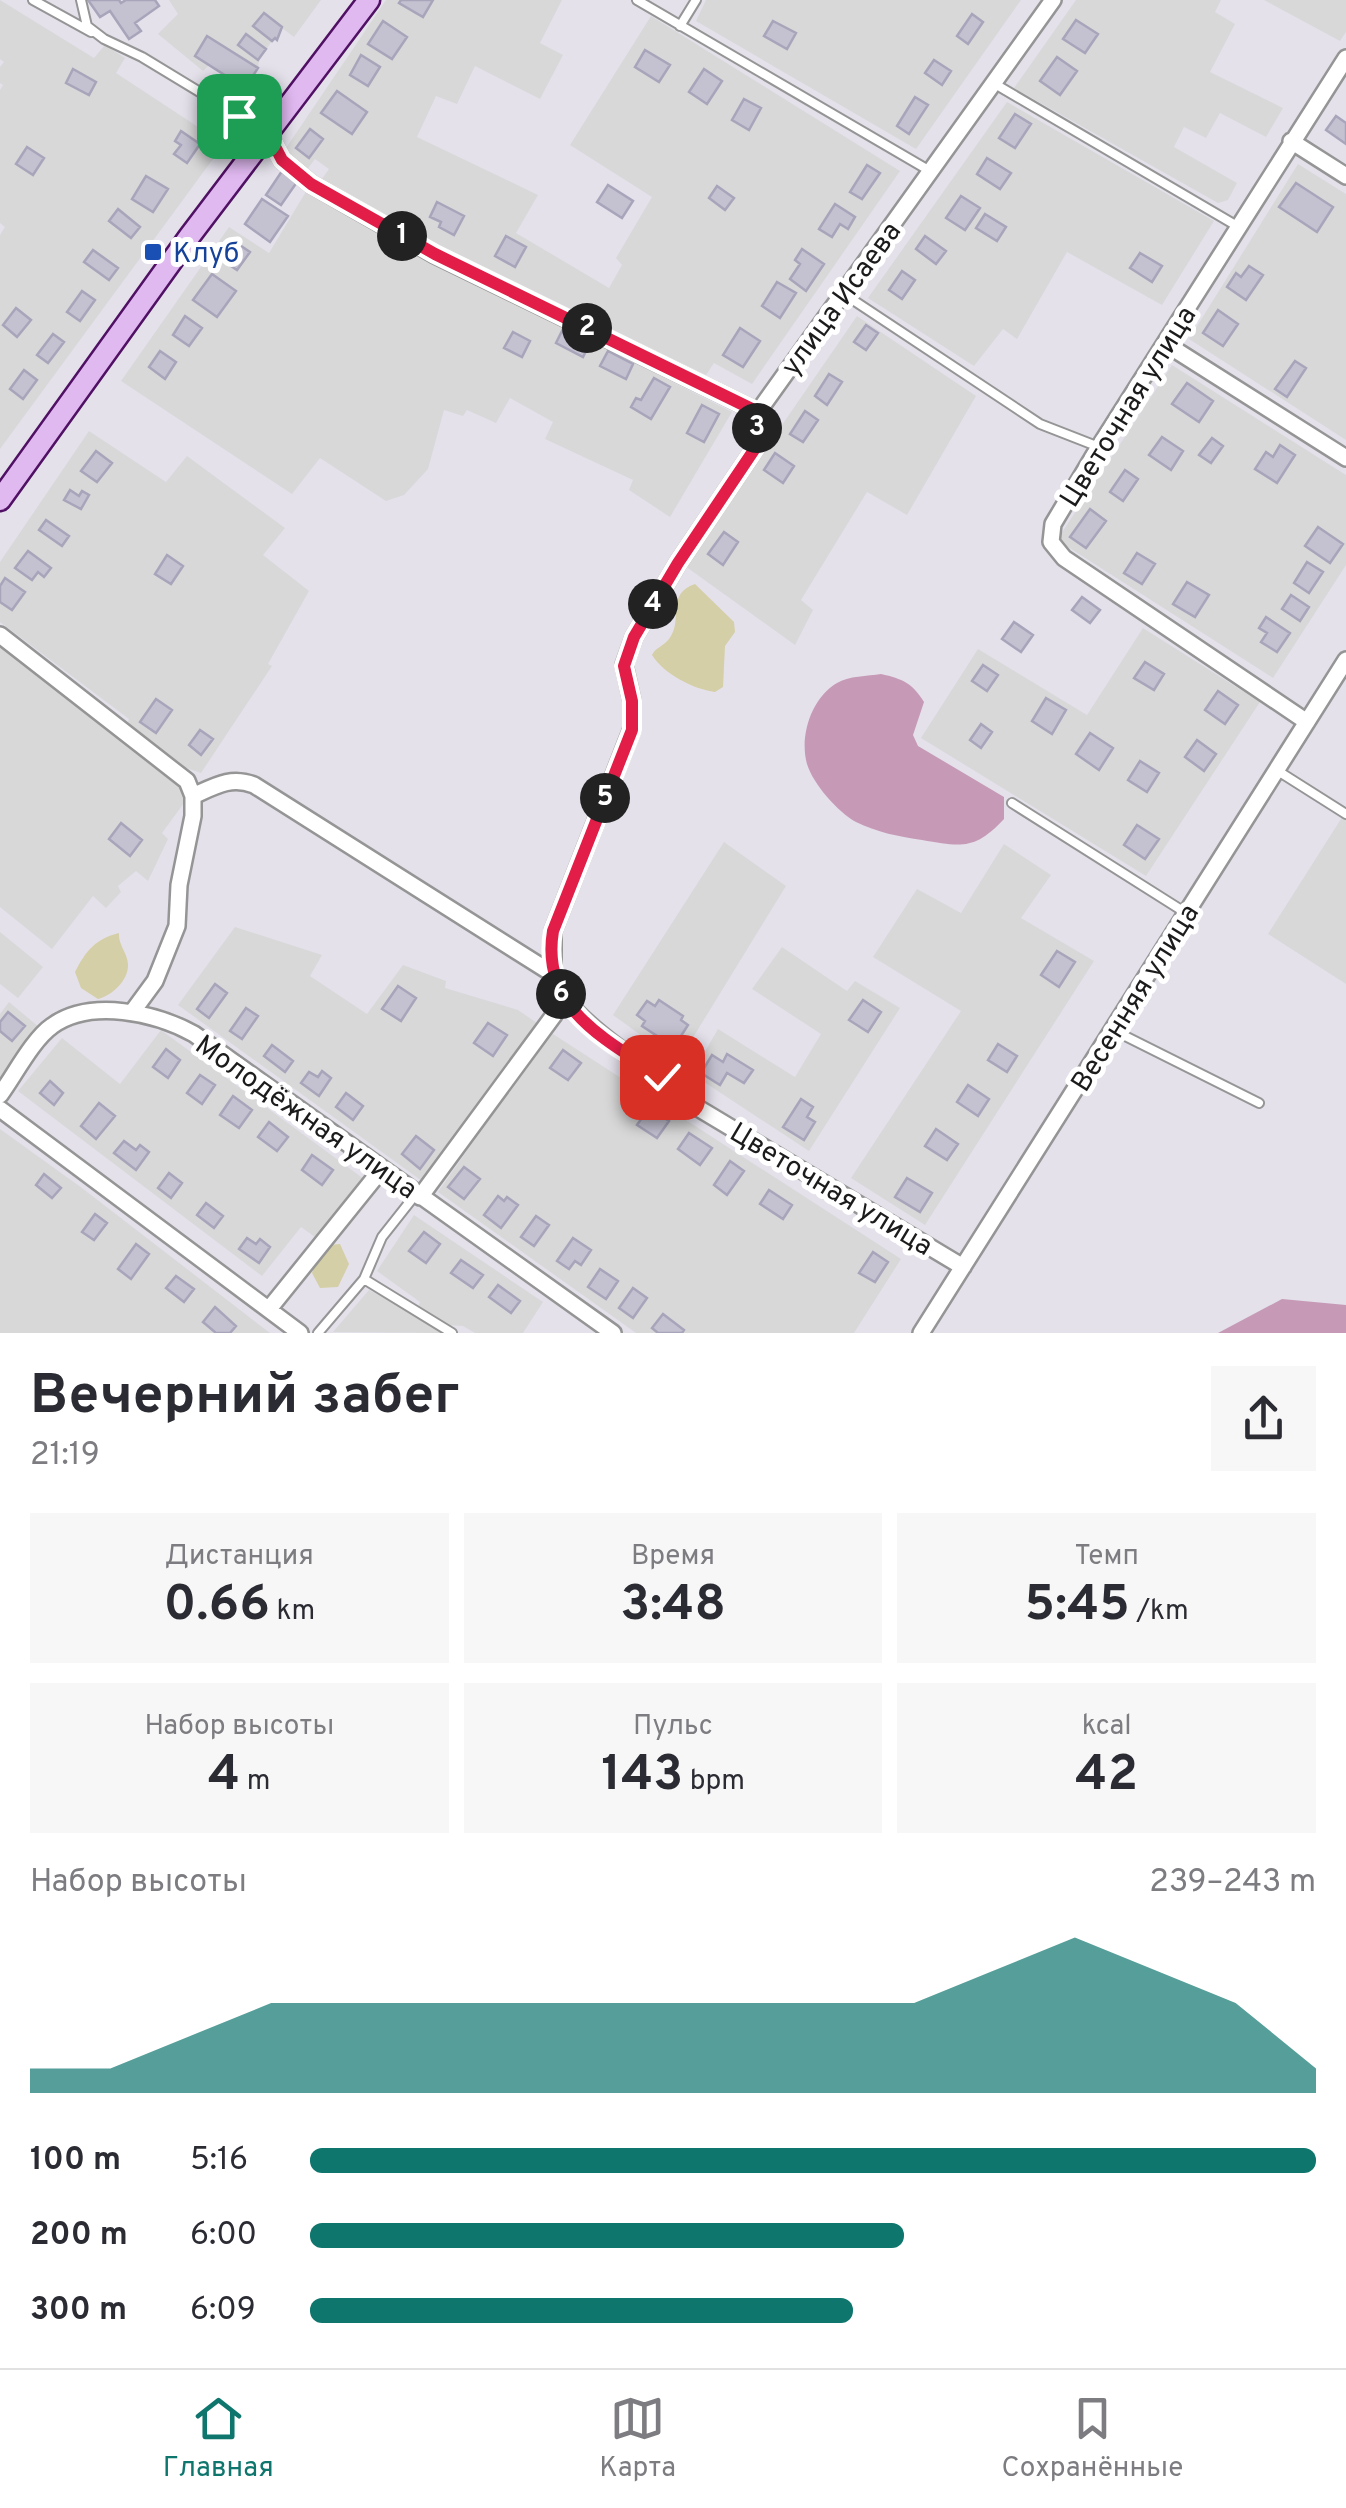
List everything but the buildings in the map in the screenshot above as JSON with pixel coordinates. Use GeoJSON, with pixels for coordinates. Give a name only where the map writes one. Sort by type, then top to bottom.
{"type":"FeatureCollection","features":[{"type":"Feature","properties":{"kind":"main road"},"geometry":{"type":"LineString","coordinates":[[0,500],[368,0]]}},
{"type":"Feature","properties":{"kind":"street","name":"улица Исаева"},"geometry":{"type":"LineString","coordinates":[[562,996],[553,974],[553,931],[632,730],[632,701],[624,666],[634,637],[756,447],[758,412],[1053,0]]}},
{"type":"Feature","properties":{"kind":"street","name":"Цветочная улица"},"geometry":{"type":"LineString","coordinates":[[1307,722],[1064,558],[1051,542],[1053,524],[1099,447],[1346,58]]}},
{"type":"Feature","properties":{"kind":"street"},"geometry":{"type":"LineString","coordinates":[[268,133],[282,160],[311,184],[435,254],[758,412]]}},
{"type":"Feature","properties":{"kind":"street"},"geometry":{"type":"LineString","coordinates":[[1291,141],[1346,176]]}},
{"type":"Feature","properties":{"kind":"street"},"geometry":{"type":"LineString","coordinates":[[1166,344],[1346,458]]}},
{"type":"Feature","properties":{"kind":"street"},"geometry":{"type":"LineString","coordinates":[[0,635],[187,781],[193,796],[193,816],[179,885],[177,926],[155,981],[132,1011]]}},
{"type":"Feature","properties":{"kind":"street","name":"Весенняя улица"},"geometry":{"type":"LineString","coordinates":[[921,1333],[1346,660]]}},
{"type":"Feature","properties":{"kind":"street"},"geometry":{"type":"LineString","coordinates":[[193,796],[226,781],[241,780],[254,786],[553,974]]}},
{"type":"Feature","properties":{"kind":"street"},"geometry":{"type":"LineString","coordinates":[[418,1195],[554,1015],[562,996]]}},
{"type":"Feature","properties":{"kind":"street","name":"Цветочная улица"},"geometry":{"type":"LineString","coordinates":[[562,996],[599,1035],[662,1077],[698,1108],[963,1267]]}},
{"type":"Feature","properties":{"kind":"street","name":"Молодёжная улица"},"geometry":{"type":"LineString","coordinates":[[0,1095],[48,1028],[77,1014],[132,1011],[167,1020],[194,1034],[613,1333]]}},
{"type":"Feature","properties":{"kind":"street"},"geometry":{"type":"LineString","coordinates":[[0,1110],[300,1333]]}},
{"type":"Feature","properties":{"kind":"street"},"geometry":{"type":"LineString","coordinates":[[269,1309],[381,1170]]}},
{"type":"Feature","properties":{"kind":"lane"},"geometry":{"type":"LineString","coordinates":[[33,0],[142,57],[268,133]]}},
{"type":"Feature","properties":{"kind":"lane"},"geometry":{"type":"LineString","coordinates":[[82,0],[88,26],[104,39]]}},
{"type":"Feature","properties":{"kind":"lane"},"geometry":{"type":"LineString","coordinates":[[637,0],[930,171]]}},
{"type":"Feature","properties":{"kind":"lane"},"geometry":{"type":"LineString","coordinates":[[680,26],[696,0]]}},
{"type":"Feature","properties":{"kind":"lane"},"geometry":{"type":"LineString","coordinates":[[994,83],[1237,226]]}},
{"type":"Feature","properties":{"kind":"lane"},"geometry":{"type":"LineString","coordinates":[[844,294],[1040,424],[1099,447]]}},
{"type":"Feature","properties":{"kind":"lane"},"geometry":{"type":"LineString","coordinates":[[1277,770],[1346,814]]}},
{"type":"Feature","properties":{"kind":"lane"},"geometry":{"type":"LineString","coordinates":[[1012,804],[1187,913]]}},
{"type":"Feature","properties":{"kind":"lane"},"geometry":{"type":"LineString","coordinates":[[1113,1030],[1258,1102]]}},
{"type":"Feature","properties":{"kind":"lane"},"geometry":{"type":"LineString","coordinates":[[318,1333],[364,1279],[382,1237],[418,1195]]}},
{"type":"Feature","properties":{"kind":"lane"},"geometry":{"type":"LineString","coordinates":[[364,1279],[452,1333]]}},
{"type":"Feature","properties":{"kind":"shaded area"},"geometry":{"type":"Polygon","coordinates":[[[0,0],[94,58],[105,45],[125,58],[116,73],[224,144],[0,449],[0,235],[5,227],[0,223],[0,67],[4,62],[0,59],[0,0]]]}},
{"type":"Feature","properties":{"kind":"shaded area"},"geometry":{"type":"Polygon","coordinates":[[[169,0],[321,0],[294,37],[282,28],[280,36],[274,38],[259,60],[258,68],[209,65],[203,71],[158,34],[178,14],[169,0]]]}},
{"type":"Feature","properties":{"kind":"shaded area"},"geometry":{"type":"Polygon","coordinates":[[[386,0],[562,0],[540,43],[563,55],[540,99],[475,66],[457,104],[436,96],[417,137],[538,195],[516,233],[609,288],[622,265],[616,258],[652,197],[570,145],[651,16],[900,171],[752,384],[714,363],[706,375],[403,231],[319,183],[329,169],[315,159],[306,171],[284,151],[386,0]]]}},
{"type":"Feature","properties":{"kind":"shaded area"},"geometry":{"type":"Polygon","coordinates":[[[706,0],[1021,0],[916,149],[696,21],[706,0]]]}},
{"type":"Feature","properties":{"kind":"shaded area"},"geometry":{"type":"Polygon","coordinates":[[[1076,0],[1221,0],[1215,12],[1235,24],[1210,72],[1283,108],[1266,137],[1220,113],[1206,138],[1184,127],[1174,147],[1237,183],[1228,200],[1218,203],[1014,88],[1076,0]]]}},
{"type":"Feature","properties":{"kind":"shaded area"},"geometry":{"type":"Polygon","coordinates":[[[1264,0],[1346,0],[1346,32],[1340,41],[1264,0]]]}},
{"type":"Feature","properties":{"kind":"shaded area"},"geometry":{"type":"Polygon","coordinates":[[[1007,102],[1214,221],[1162,305],[1067,252],[1017,339],[1003,329],[974,366],[868,298],[1007,102]]]}},
{"type":"Feature","properties":{"kind":"shaded area"},"geometry":{"type":"Polygon","coordinates":[[[1298,164],[1346,194],[1346,440],[1189,339],[1298,164]]]}},
{"type":"Feature","properties":{"kind":"shaded area"},"geometry":{"type":"Polygon","coordinates":[[[307,190],[404,247],[732,412],[670,517],[629,490],[633,480],[545,439],[553,422],[510,398],[496,423],[467,410],[463,416],[444,410],[428,469],[404,495],[386,501],[320,458],[292,494],[121,381],[229,227],[269,253],[307,190]]]}},
{"type":"Feature","properties":{"kind":"shaded area"},"geometry":{"type":"Polygon","coordinates":[[[857,316],[976,396],[907,515],[867,492],[801,600],[813,610],[795,645],[685,566],[857,316]]]}},
{"type":"Feature","properties":{"kind":"shaded area"},"geometry":{"type":"Polygon","coordinates":[[[1172,365],[1346,475],[1346,565],[1273,678],[1057,540],[1172,365]]]}},
{"type":"Feature","properties":{"kind":"shaded area"},"geometry":{"type":"Polygon","coordinates":[[[89,431],[166,482],[187,456],[285,528],[263,555],[309,591],[268,664],[272,666],[201,773],[180,766],[127,724],[129,719],[0,622],[0,562],[89,431]]]}},
{"type":"Feature","properties":{"kind":"shaded area"},"geometry":{"type":"Polygon","coordinates":[[[695,584],[734,622],[735,632],[725,646],[723,687],[715,692],[680,680],[652,655],[673,632],[680,594],[695,584]]]}},
{"type":"Feature","properties":{"kind":"shaded area"},"geometry":{"type":"Polygon","coordinates":[[[1143,628],[1260,702],[1146,876],[921,738],[978,649],[1087,715],[1143,628]]]}},
{"type":"Feature","properties":{"kind":"shaded area"},"geometry":{"type":"Polygon","coordinates":[[[0,647],[62,690],[184,787],[187,799],[162,833],[168,839],[148,881],[136,871],[118,886],[121,892],[106,908],[93,896],[52,949],[0,907],[0,647]]]}},
{"type":"Feature","properties":{"kind":"shaded area"},"geometry":{"type":"Polygon","coordinates":[[[881,674],[906,683],[924,702],[913,735],[918,746],[1004,797],[1004,819],[985,836],[967,844],[948,844],[872,829],[842,812],[815,780],[805,753],[806,730],[814,707],[828,689],[842,681],[881,674]]]}},
{"type":"Feature","properties":{"kind":"shaded area"},"geometry":{"type":"Polygon","coordinates":[[[1346,811],[1346,984],[1268,934],[1346,811]]]}},
{"type":"Feature","properties":{"kind":"shaded area"},"geometry":{"type":"Polygon","coordinates":[[[724,842],[786,886],[678,1062],[613,1015],[724,842]]]}},
{"type":"Feature","properties":{"kind":"shaded area"},"geometry":{"type":"Polygon","coordinates":[[[1004,844],[1051,875],[1021,918],[1094,961],[925,1225],[851,1178],[961,1011],[873,957],[917,889],[961,913],[1004,844]]]}},
{"type":"Feature","properties":{"kind":"shaded area"},"geometry":{"type":"Polygon","coordinates":[[[235,927],[322,955],[310,976],[367,1014],[403,965],[446,981],[445,988],[518,1010],[537,1023],[422,1181],[178,1005],[235,927]]]}},
{"type":"Feature","properties":{"kind":"shaded area"},"geometry":{"type":"Polygon","coordinates":[[[0,932],[43,967],[18,998],[0,984],[0,932]]]}},
{"type":"Feature","properties":{"kind":"shaded area"},"geometry":{"type":"Polygon","coordinates":[[[119,933],[128,970],[119,986],[98,999],[81,988],[75,972],[92,947],[119,933]]]}},
{"type":"Feature","properties":{"kind":"shaded area"},"geometry":{"type":"Polygon","coordinates":[[[782,947],[847,991],[855,981],[900,1008],[809,1151],[692,1074],[718,1029],[795,1077],[821,1034],[752,989],[782,947]]]}},
{"type":"Feature","properties":{"kind":"shaded area"},"geometry":{"type":"Polygon","coordinates":[[[9,1002],[39,1027],[0,1081],[0,1014],[9,1002]]]}},
{"type":"Feature","properties":{"kind":"shaded area"},"geometry":{"type":"Polygon","coordinates":[[[161,1030],[364,1179],[315,1237],[301,1227],[262,1276],[18,1091],[62,1038],[120,1084],[161,1030]]]}},
{"type":"Feature","properties":{"kind":"shaded area"},"geometry":{"type":"Polygon","coordinates":[[[550,1032],[901,1259],[854,1333],[636,1333],[438,1192],[550,1032]]]}},
{"type":"Feature","properties":{"kind":"shaded area"},"geometry":{"type":"Polygon","coordinates":[[[0,1129],[82,1188],[270,1333],[0,1333],[0,1129]]]}},
{"type":"Feature","properties":{"kind":"shaded area"},"geometry":{"type":"Polygon","coordinates":[[[414,1215],[543,1302],[523,1333],[475,1333],[463,1326],[447,1325],[418,1307],[420,1302],[377,1271],[414,1215]]]}},
{"type":"Feature","properties":{"kind":"shaded area"},"geometry":{"type":"Polygon","coordinates":[[[340,1244],[349,1264],[338,1287],[320,1288],[312,1273],[318,1258],[330,1245],[340,1244]]]}},
{"type":"Feature","properties":{"kind":"shaded area"},"geometry":{"type":"Polygon","coordinates":[[[369,1290],[411,1312],[441,1333],[333,1332],[369,1290]]]}},
{"type":"Feature","properties":{"kind":"shaded area"},"geometry":{"type":"Polygon","coordinates":[[[1282,1299],[1346,1305],[1346,1333],[1218,1333],[1282,1299]]]}},
{"type":"Feature","properties":{"kind":"place","name":"Клуб"},"geometry":{"type":"Point","coordinates":[153,252]}},
{"type":"Feature","properties":{"kind":"route"},"geometry":{"type":"LineString","coordinates":[[239,116],[268,133],[282,160],[311,184],[435,254],[758,412],[756,447],[634,637],[624,666],[632,701],[632,730],[551,944],[553,974],[562,996],[582,1021],[662,1077]]}}]}
